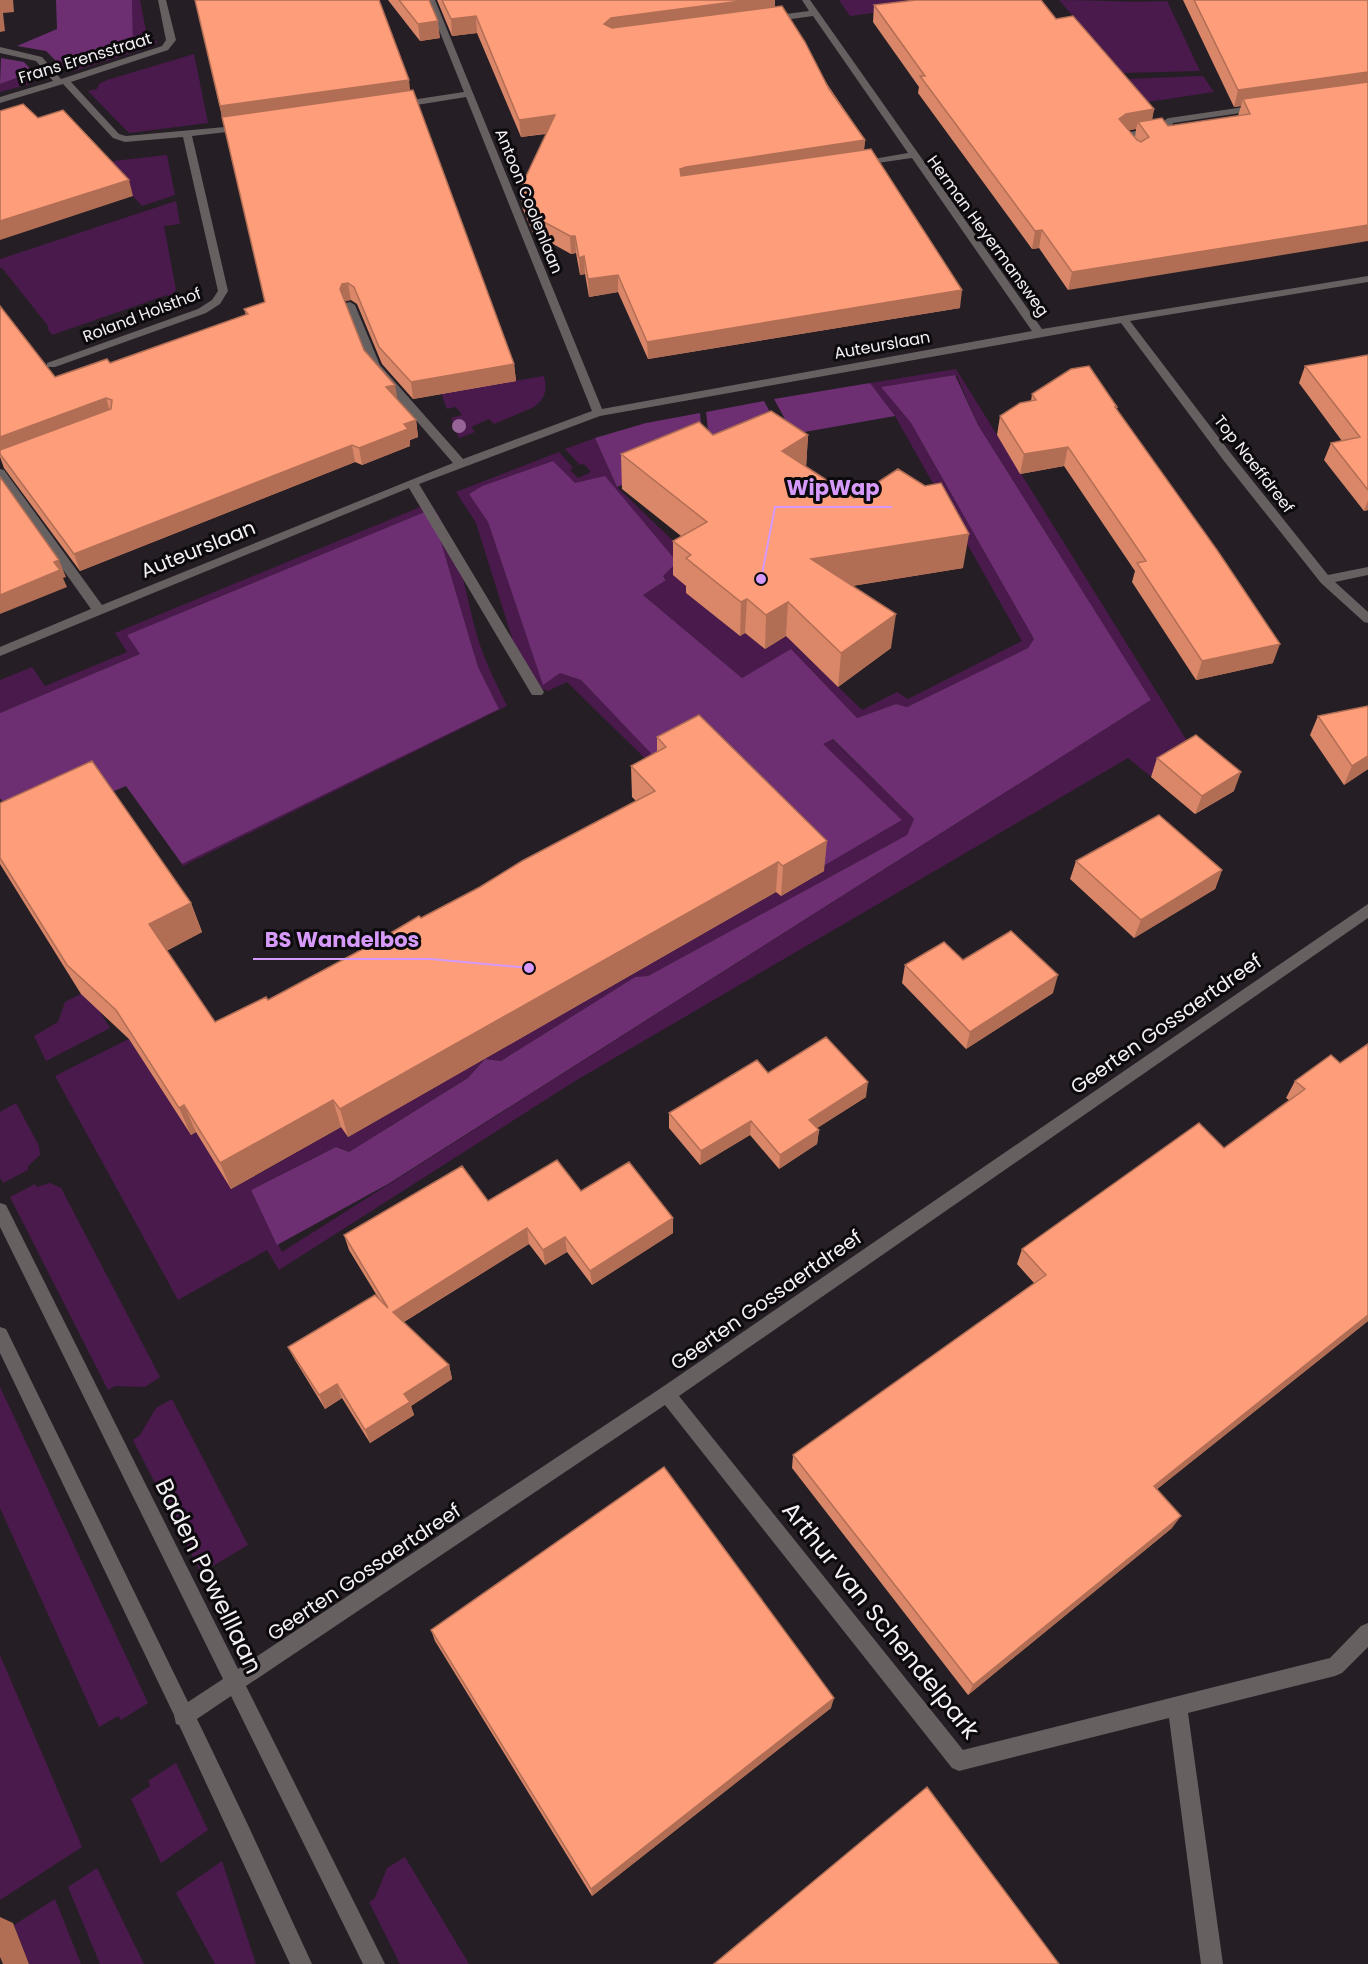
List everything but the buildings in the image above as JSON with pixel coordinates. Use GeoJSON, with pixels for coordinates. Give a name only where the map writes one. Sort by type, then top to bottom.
{"type":"FeatureCollection","features":[{"type":"Feature","properties":{"kind":"street","name":"Frans Erensstraat"},"geometry":{"type":"LineString","coordinates":[[0,100],[165,48],[171,40],[162,0]]}},
{"type":"Feature","properties":{"kind":"street","name":"Antoon Coolenlaan"},"geometry":{"type":"LineString","coordinates":[[431,0],[598,413]]}},
{"type":"Feature","properties":{"kind":"street","name":"Herman Heyermansweg"},"geometry":{"type":"LineString","coordinates":[[806,0],[1039,333]]}},
{"type":"Feature","properties":{"kind":"street"},"geometry":{"type":"LineString","coordinates":[[755,21],[814,13]]}},
{"type":"Feature","properties":{"kind":"street"},"geometry":{"type":"LineString","coordinates":[[0,50],[39,59],[116,136],[125,139],[187,135],[252,125]]}},
{"type":"Feature","properties":{"kind":"street"},"geometry":{"type":"LineString","coordinates":[[388,106],[470,94]]}},
{"type":"Feature","properties":{"kind":"street"},"geometry":{"type":"LineString","coordinates":[[1137,154],[1123,136],[1166,129],[1169,121],[1270,106]]}},
{"type":"Feature","properties":{"kind":"street","name":"Roland Holsthof"},"geometry":{"type":"LineString","coordinates":[[51,365],[201,311],[216,303],[223,291],[187,135]]}},
{"type":"Feature","properties":{"kind":"street","name":"Herman Heyermansweg"},"geometry":{"type":"LineString","coordinates":[[845,166],[913,156]]}},
{"type":"Feature","properties":{"kind":"street","name":"Auteurslaan"},"geometry":{"type":"LineString","coordinates":[[0,652],[412,482],[598,413],[1039,333],[1368,279]]}},
{"type":"Feature","properties":{"kind":"street"},"geometry":{"type":"LineString","coordinates":[[350,305],[375,366],[461,464]]}},
{"type":"Feature","properties":{"kind":"street","name":"Top Naeffdreef"},"geometry":{"type":"LineString","coordinates":[[1124,320],[1324,580],[1368,619]]}},
{"type":"Feature","properties":{"kind":"street"},"geometry":{"type":"LineString","coordinates":[[0,473],[99,611]]}},
{"type":"Feature","properties":{"kind":"street"},"geometry":{"type":"LineString","coordinates":[[412,482],[537,692]]}},
{"type":"Feature","properties":{"kind":"street"},"geometry":{"type":"LineString","coordinates":[[1324,580],[1368,571]]}},
{"type":"Feature","properties":{"kind":"street","name":"Geerten Gossaertdreef"},"geometry":{"type":"LineString","coordinates":[[183,1717],[667,1394],[1368,910]]}},
{"type":"Feature","properties":{"kind":"street","name":"Baden Powelllaan"},"geometry":{"type":"LineString","coordinates":[[0,1210],[374,1964]]}},
{"type":"Feature","properties":{"kind":"street"},"geometry":{"type":"LineString","coordinates":[[0,1335],[183,1717],[241,1832],[301,1964]]}},
{"type":"Feature","properties":{"kind":"street","name":"Arthur van Schendelpark"},"geometry":{"type":"LineString","coordinates":[[667,1394],[959,1761],[1335,1666],[1368,1633]]}},
{"type":"Feature","properties":{"kind":"street"},"geometry":{"type":"LineString","coordinates":[[1177,1707],[1212,1964]]}},
{"type":"Feature","properties":{"kind":"shaded area"},"geometry":{"type":"Polygon","coordinates":[[[56,0],[132,0],[133,41],[114,53],[62,67],[46,51],[17,46],[57,29],[56,0]]]}},
{"type":"Feature","properties":{"kind":"shaded area"},"geometry":{"type":"Polygon","coordinates":[[[132,0],[140,0],[148,41],[158,41],[154,46],[74,71],[62,67],[79,63],[133,41],[132,0]]]}},
{"type":"Feature","properties":{"kind":"shaded area"},"geometry":{"type":"Polygon","coordinates":[[[839,0],[927,0],[933,5],[850,16],[839,0]]]}},
{"type":"Feature","properties":{"kind":"shaded area"},"geometry":{"type":"Polygon","coordinates":[[[1059,0],[1167,1],[1200,71],[1122,73],[1059,0]]]}},
{"type":"Feature","properties":{"kind":"shaded area"},"geometry":{"type":"Polygon","coordinates":[[[194,54],[208,123],[129,133],[88,91],[97,89],[99,84],[107,80],[194,54]]]}},
{"type":"Feature","properties":{"kind":"shaded area"},"geometry":{"type":"Polygon","coordinates":[[[1,58],[24,62],[33,72],[0,84],[1,58]]]}},
{"type":"Feature","properties":{"kind":"shaded area"},"geometry":{"type":"Polygon","coordinates":[[[33,72],[36,75],[32,81],[34,83],[0,92],[0,84],[33,72]]]}},
{"type":"Feature","properties":{"kind":"shaded area"},"geometry":{"type":"Polygon","coordinates":[[[1203,76],[1214,92],[1147,102],[1126,79],[1203,76]]]}},
{"type":"Feature","properties":{"kind":"shaded area"},"geometry":{"type":"Polygon","coordinates":[[[167,155],[175,195],[142,206],[106,167],[113,161],[167,155]]]}},
{"type":"Feature","properties":{"kind":"shaded area"},"geometry":{"type":"Polygon","coordinates":[[[176,201],[180,224],[164,226],[176,290],[169,297],[167,295],[52,335],[47,328],[49,327],[0,268],[0,259],[176,201]]]}},
{"type":"Feature","properties":{"kind":"shaded area"},"geometry":{"type":"Polygon","coordinates":[[[956,369],[1192,749],[1150,776],[1128,758],[575,1081],[279,1270],[267,1250],[178,1300],[55,1076],[129,1039],[191,1135],[196,1132],[232,1189],[341,1127],[348,1137],[741,912],[777,892],[781,896],[823,872],[820,868],[902,820],[822,744],[832,739],[914,819],[907,835],[648,976],[635,977],[501,1061],[485,1059],[468,1078],[349,1152],[336,1147],[251,1190],[282,1252],[1151,700],[978,425],[955,375],[881,387],[911,423],[1034,639],[1028,648],[907,707],[896,704],[857,718],[791,650],[742,678],[643,595],[666,579],[553,461],[482,486],[469,494],[488,522],[543,684],[560,673],[581,680],[662,765],[666,779],[567,682],[548,691],[542,689],[535,692],[513,641],[476,523],[456,492],[559,452],[573,468],[570,470],[578,478],[591,472],[584,464],[580,465],[565,449],[595,438],[617,487],[696,563],[691,590],[687,593],[740,636],[745,633],[765,649],[798,629],[796,646],[862,710],[897,692],[908,699],[1022,641],[895,416],[870,383],[956,369]]]}},
{"type":"Feature","properties":{"kind":"shaded area"},"geometry":{"type":"Polygon","coordinates":[[[955,375],[978,425],[1151,700],[388,1184],[277,1245],[251,1190],[336,1147],[349,1152],[468,1078],[485,1059],[501,1061],[635,977],[648,976],[907,835],[914,819],[833,739],[823,744],[902,820],[820,868],[662,765],[581,680],[560,673],[543,685],[488,522],[469,494],[482,486],[553,461],[575,483],[605,476],[677,562],[663,576],[666,580],[643,595],[742,678],[791,649],[857,718],[896,704],[907,707],[1028,648],[1034,639],[911,423],[881,387],[955,375]]]}},
{"type":"Feature","properties":{"kind":"shaded area"},"geometry":{"type":"Polygon","coordinates":[[[544,376],[545,393],[534,407],[494,424],[489,419],[471,427],[475,432],[459,438],[451,418],[462,415],[456,407],[447,409],[441,393],[544,376]]]}},
{"type":"Feature","properties":{"kind":"shaded area"},"geometry":{"type":"Polygon","coordinates":[[[870,383],[895,416],[793,434],[774,399],[870,383]]]}},
{"type":"Feature","properties":{"kind":"shaded area"},"geometry":{"type":"Polygon","coordinates":[[[764,401],[783,436],[710,448],[706,412],[764,401]]]}},
{"type":"Feature","properties":{"kind":"shaded area"},"geometry":{"type":"Polygon","coordinates":[[[700,413],[703,449],[617,487],[595,438],[646,423],[700,413]]]}},
{"type":"Feature","properties":{"kind":"shaded area"},"geometry":{"type":"Polygon","coordinates":[[[430,503],[440,518],[455,552],[479,642],[507,706],[183,866],[182,864],[499,709],[478,667],[441,542],[427,511],[127,635],[140,654],[0,713],[0,680],[32,667],[45,686],[127,652],[115,633],[430,503]]]}},
{"type":"Feature","properties":{"kind":"shaded area"},"geometry":{"type":"Polygon","coordinates":[[[427,511],[441,542],[478,667],[499,709],[182,864],[126,786],[21,831],[0,798],[0,713],[140,654],[127,635],[427,511]]]}},
{"type":"Feature","properties":{"kind":"shaded area"},"geometry":{"type":"Polygon","coordinates":[[[87,991],[110,1028],[46,1061],[34,1036],[58,1022],[65,1002],[87,991]]]}},
{"type":"Feature","properties":{"kind":"shaded area"},"geometry":{"type":"Polygon","coordinates":[[[16,1103],[39,1146],[40,1155],[28,1166],[28,1170],[3,1183],[0,1177],[0,1112],[16,1103]]]}},
{"type":"Feature","properties":{"kind":"shaded area"},"geometry":{"type":"Polygon","coordinates":[[[50,1183],[61,1188],[160,1377],[145,1387],[115,1386],[108,1390],[10,1197],[35,1184],[37,1187],[50,1183]]]}},
{"type":"Feature","properties":{"kind":"shaded area"},"geometry":{"type":"Polygon","coordinates":[[[0,1387],[148,1703],[121,1720],[118,1716],[99,1727],[0,1508],[0,1387]]]}},
{"type":"Feature","properties":{"kind":"shaded area"},"geometry":{"type":"Polygon","coordinates":[[[172,1399],[248,1545],[201,1573],[133,1440],[140,1435],[156,1408],[172,1399]]]}},
{"type":"Feature","properties":{"kind":"shaded area"},"geometry":{"type":"Polygon","coordinates":[[[0,1655],[82,1847],[0,1900],[0,1655]]]}},
{"type":"Feature","properties":{"kind":"shaded area"},"geometry":{"type":"Polygon","coordinates":[[[176,1763],[208,1830],[161,1863],[131,1799],[150,1786],[148,1781],[176,1763]]]}},
{"type":"Feature","properties":{"kind":"shaded area"},"geometry":{"type":"Polygon","coordinates":[[[405,1857],[469,1964],[400,1964],[369,1902],[375,1898],[387,1868],[405,1857]]]}},
{"type":"Feature","properties":{"kind":"shaded area"},"geometry":{"type":"Polygon","coordinates":[[[222,1861],[256,1964],[215,1964],[176,1893],[222,1861]]]}},
{"type":"Feature","properties":{"kind":"shaded area"},"geometry":{"type":"Polygon","coordinates":[[[97,1868],[144,1964],[100,1964],[68,1887],[97,1868]]]}},
{"type":"Feature","properties":{"kind":"shaded area"},"geometry":{"type":"Polygon","coordinates":[[[55,1899],[81,1964],[29,1964],[14,1925],[55,1899]]]}},
{"type":"Feature","properties":{"kind":"place","name":"WipWap"},"geometry":{"type":"Point","coordinates":[761,579]}},
{"type":"Feature","properties":{"kind":"place","name":"BS Wandelbos"},"geometry":{"type":"Point","coordinates":[529,968]}}]}
